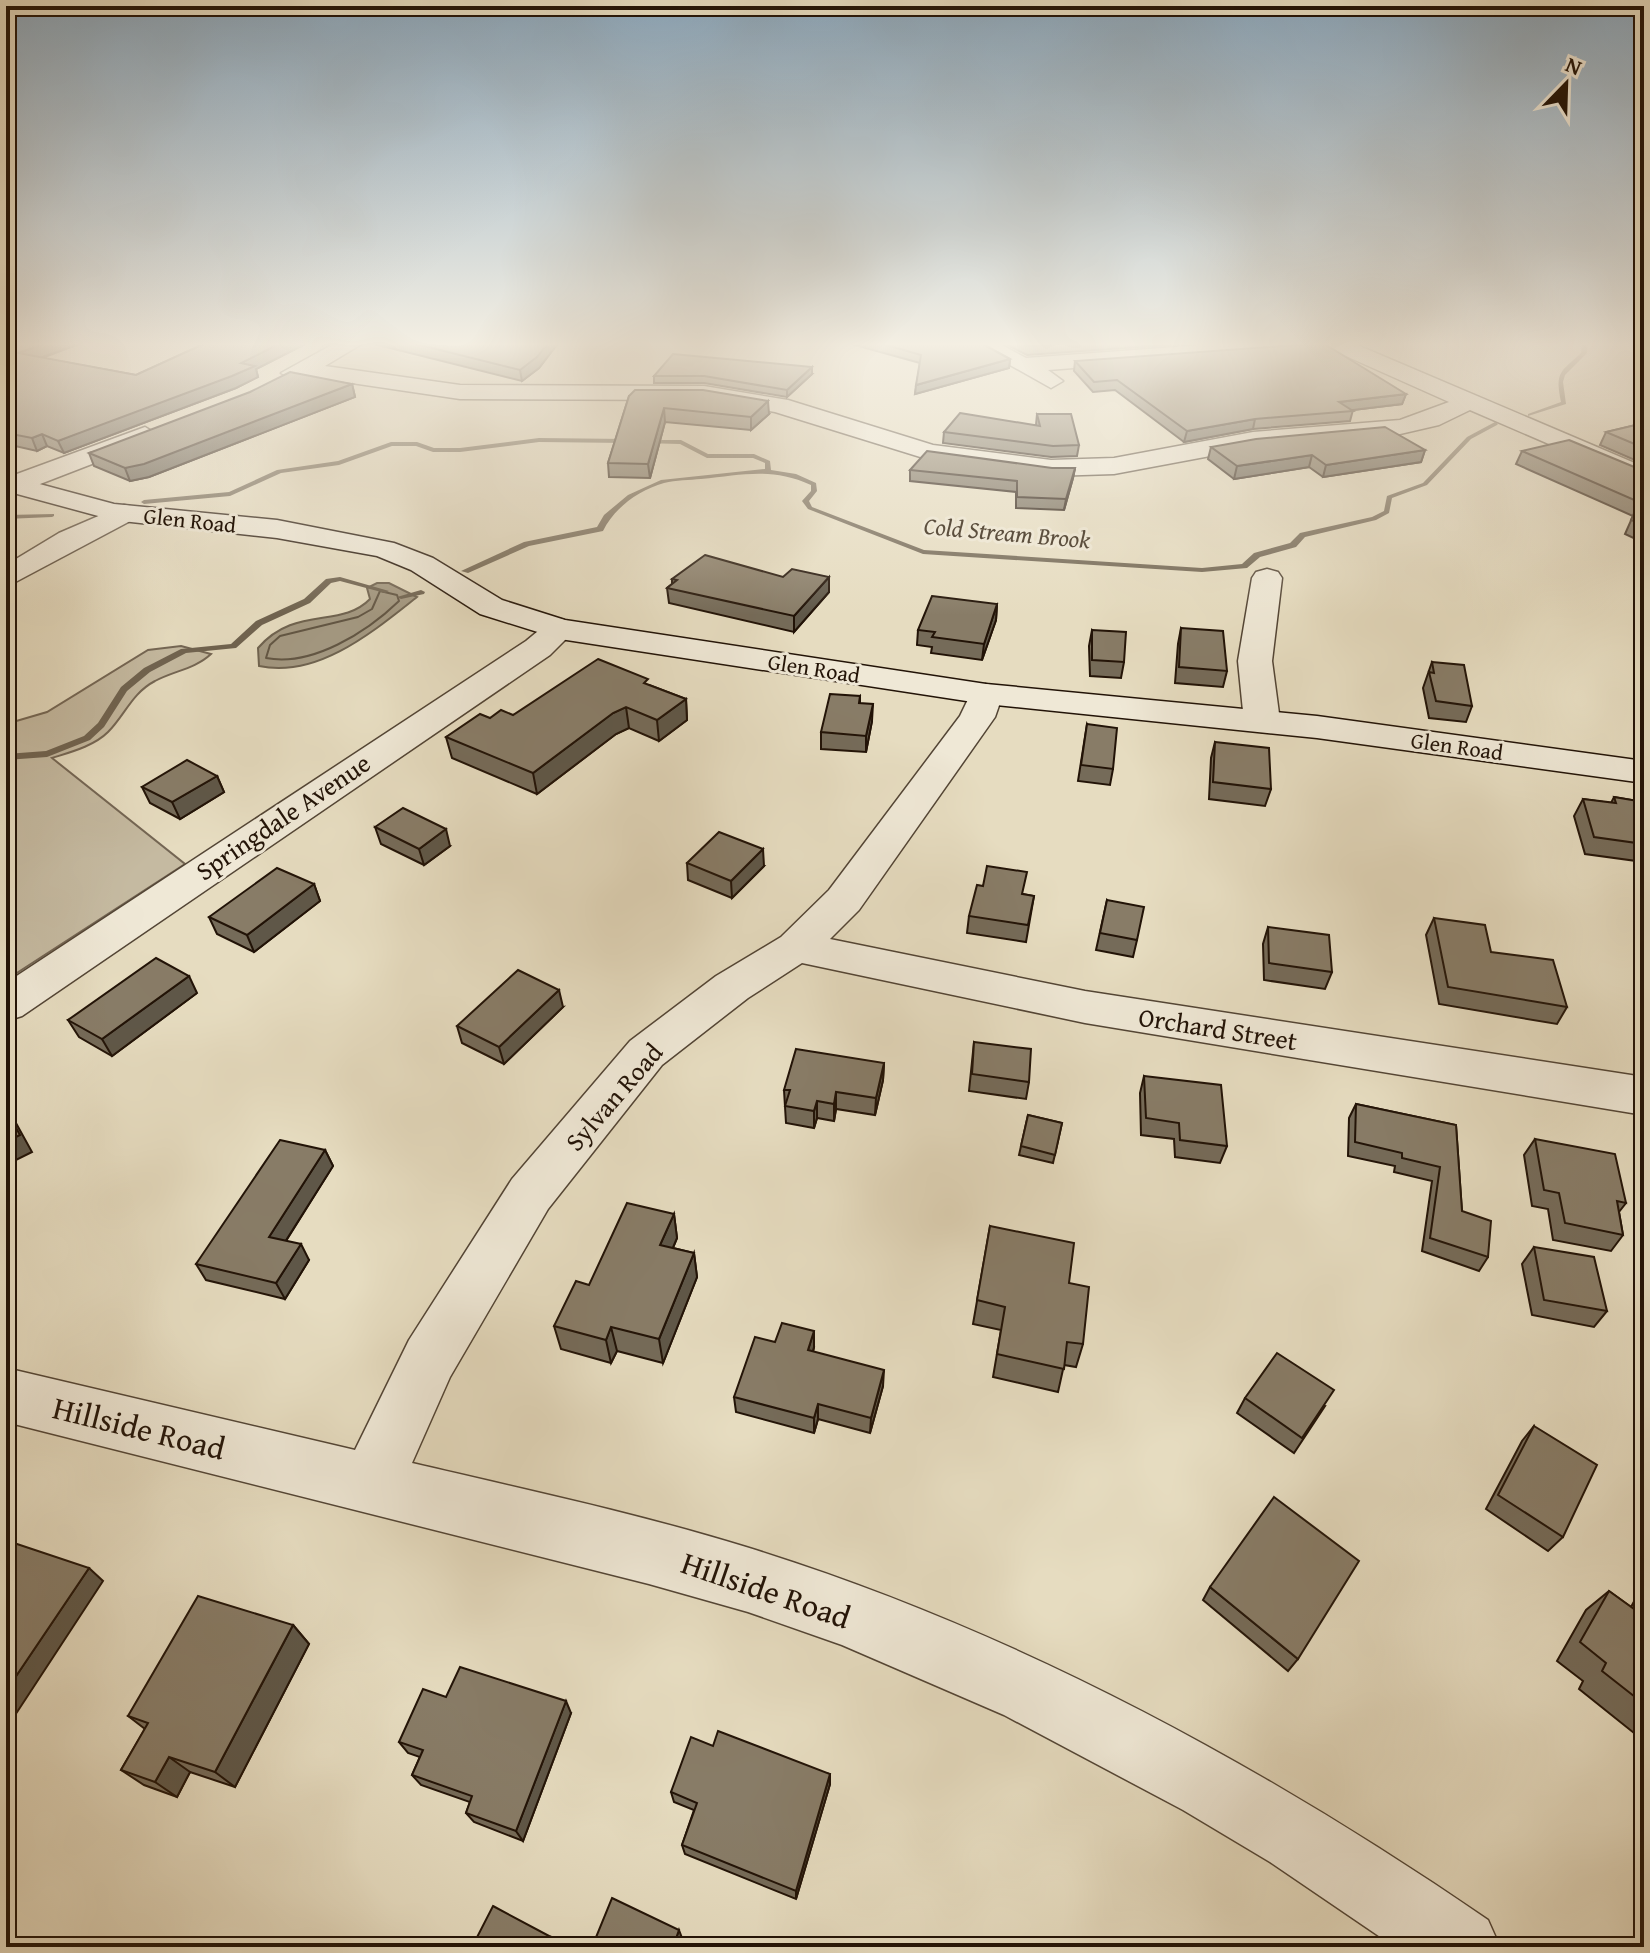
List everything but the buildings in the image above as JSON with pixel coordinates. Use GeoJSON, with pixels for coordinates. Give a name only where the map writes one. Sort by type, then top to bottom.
{"type":"FeatureCollection","features":[{"type":"Feature","properties":{"kind":"street"},"geometry":{"type":"LineString","coordinates":[[9,484],[148,433]]}},
{"type":"Feature","properties":{"kind":"street"},"geometry":{"type":"LineString","coordinates":[[869,433],[972,461],[1062,468],[1114,466],[1253,440],[1331,433]]}},
{"type":"Feature","properties":{"kind":"street"},"geometry":{"type":"LineString","coordinates":[[1541,433],[1644,477]]}},
{"type":"Feature","properties":{"kind":"street","name":"Glen Road"},"geometry":{"type":"LineString","coordinates":[[9,484],[124,513],[277,529],[384,549],[422,564],[491,607],[560,629],[986,694],[1262,721],[1644,772]]}},
{"type":"Feature","properties":{"kind":"street"},"geometry":{"type":"LineString","coordinates":[[69,539],[89,506]]}},
{"type":"Feature","properties":{"kind":"street"},"geometry":{"type":"LineString","coordinates":[[6,578],[69,539],[124,513]]}},
{"type":"Feature","properties":{"kind":"street"},"geometry":{"type":"LineString","coordinates":[[1262,721],[1255,661],[1267,578]]}},
{"type":"Feature","properties":{"kind":"street","name":"Springdale Avenue"},"geometry":{"type":"LineString","coordinates":[[6,1005],[538,648],[560,629]]}},
{"type":"Feature","properties":{"kind":"street","name":"Sylvan Road"},"geometry":{"type":"LineString","coordinates":[[371,1484],[429,1359],[530,1194],[646,1053],[732,987],[796,947],[858,882],[977,717],[986,694]]}},
{"type":"Feature","properties":{"kind":"street","name":"Orchard Street"},"geometry":{"type":"LineString","coordinates":[[796,947],[1085,1007],[1644,1096]]}},
{"type":"Feature","properties":{"kind":"street","name":"Hillside Road"},"geometry":{"type":"LineString","coordinates":[[6,1395],[740,1578],[829,1609],[992,1676],[1085,1720],[1240,1803],[1328,1855],[1461,1947]]}},
{"type":"Feature","properties":{"kind":"shaded area"},"geometry":{"type":"Polygon","coordinates":[[[181,646],[211,654],[147,686],[108,732],[96,741],[52,758],[185,864],[6,980],[6,724],[47,712],[148,650],[181,646]]]}},
{"type":"Feature","properties":{"kind":"water"},"geometry":{"type":"Polygon","coordinates":[[[377,583],[389,583],[417,597],[364,637],[324,659],[281,668],[259,666],[258,648],[272,635],[287,626],[358,608],[370,599],[367,588],[377,583]]]}},
{"type":"Feature","properties":{"kind":"waterway","name":"Cold Stream Brook"},"geometry":{"type":"LineString","coordinates":[[768,471],[794,475],[814,484],[814,491],[805,501],[810,508],[923,552],[1202,570],[1244,566],[1257,555],[1293,545],[1303,535],[1374,519],[1387,512],[1389,497],[1425,484],[1469,438],[1478,433]]}},
{"type":"Feature","properties":{"kind":"waterway","name":"Cold Stream Brook"},"geometry":{"type":"LineString","coordinates":[[144,502],[230,494],[279,471],[339,463],[391,444],[460,450],[539,440],[627,441]]}},
{"type":"Feature","properties":{"kind":"waterway","name":"Cold Stream Brook"},"geometry":{"type":"LineString","coordinates":[[644,442],[681,442],[707,456],[754,456],[768,462],[768,471]]}},
{"type":"Feature","properties":{"kind":"waterway"},"geometry":{"type":"LineString","coordinates":[[465,571],[527,544],[600,529],[606,516],[630,496],[663,481],[768,471]]}},
{"type":"Feature","properties":{"kind":"waterway","name":"Cold Stream Brook"},"geometry":{"type":"LineString","coordinates":[[6,517],[52,515]]}},
{"type":"Feature","properties":{"kind":"waterway"},"geometry":{"type":"LineString","coordinates":[[6,757],[47,754],[87,738],[101,725],[124,689],[147,670],[184,651],[233,646],[259,623],[307,601],[329,581],[340,579],[385,591]]}},
{"type":"Feature","properties":{"kind":"waterway"},"geometry":{"type":"LineString","coordinates":[[401,597],[421,592]]}}]}
